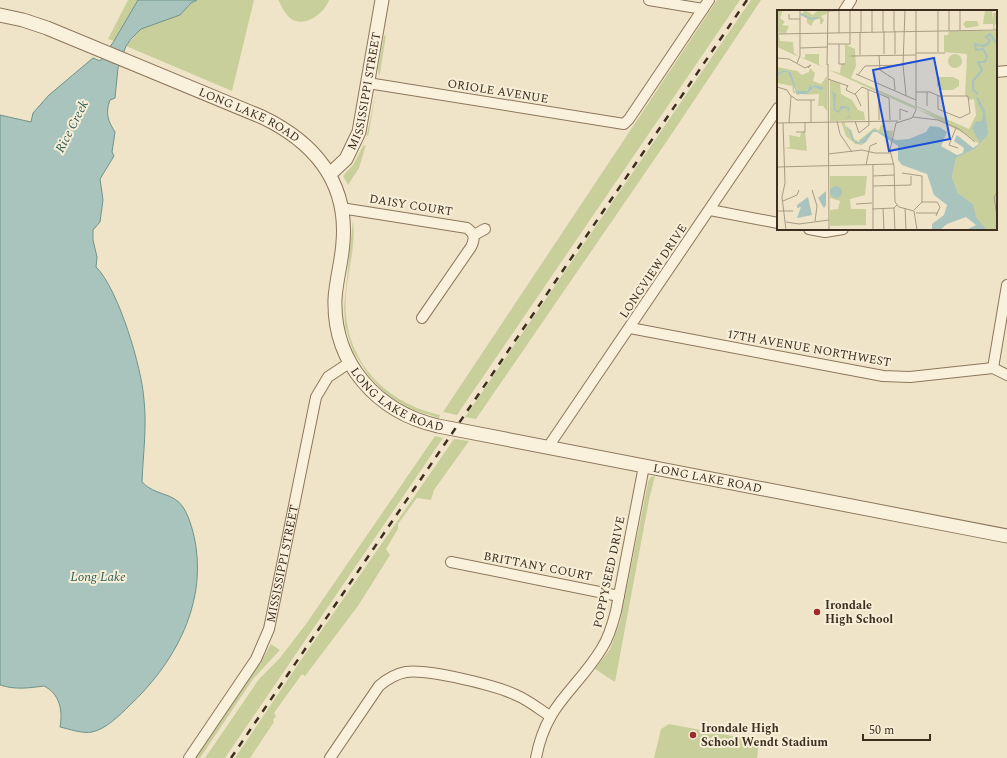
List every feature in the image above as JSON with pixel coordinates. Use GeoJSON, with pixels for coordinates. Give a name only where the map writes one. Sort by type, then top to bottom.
{"type":"FeatureCollection","features":[{"type":"Feature","properties":{"kind":"street","name":"MISSISSIPPI STREET"},"geometry":{"type":"LineString","coordinates":[[330,174],[346,159],[355,142],[362,120],[382,0]]}},
{"type":"Feature","properties":{"kind":"street"},"geometry":{"type":"LineString","coordinates":[[649,0],[703,9],[709,0]]}},
{"type":"Feature","properties":{"kind":"street"},"geometry":{"type":"LineString","coordinates":[[845,10],[851,0]]}},
{"type":"Feature","properties":{"kind":"street","name":"ORIOLE AVENUE"},"geometry":{"type":"LineString","coordinates":[[368,83],[624,124],[629,119],[703,9]]}},
{"type":"Feature","properties":{"kind":"street","name":"LONG LAKE ROAD"},"geometry":{"type":"LineString","coordinates":[[0,15],[34,23],[281,126],[298,138],[313,152],[330,174],[341,208],[344,242],[337,285],[336,315],[338,331],[349,363],[360,379],[381,400],[398,411],[418,421],[1007,536]]}},
{"type":"Feature","properties":{"kind":"street"},"geometry":{"type":"LineString","coordinates":[[997,72],[1007,71]]}},
{"type":"Feature","properties":{"kind":"street","name":"LONGVIEW DRIVE"},"geometry":{"type":"LineString","coordinates":[[548,447],[777,110]]}},
{"type":"Feature","properties":{"kind":"street","name":"DAISY COURT"},"geometry":{"type":"LineString","coordinates":[[341,208],[467,228],[474,235]]}},
{"type":"Feature","properties":{"kind":"street"},"geometry":{"type":"LineString","coordinates":[[710,210],[777,223]]}},
{"type":"Feature","properties":{"kind":"street"},"geometry":{"type":"LineString","coordinates":[[422,318],[471,247],[474,235],[485,229]]}},
{"type":"Feature","properties":{"kind":"street"},"geometry":{"type":"LineString","coordinates":[[814,230],[825,232],[837,230]]}},
{"type":"Feature","properties":{"kind":"street"},"geometry":{"type":"LineString","coordinates":[[1007,285],[993,368],[1007,375]]}},
{"type":"Feature","properties":{"kind":"street","name":"17TH AVENUE NORTHWEST"},"geometry":{"type":"LineString","coordinates":[[630,328],[884,376],[929,375],[993,368]]}},
{"type":"Feature","properties":{"kind":"street","name":"MISSISSIPPI STREET"},"geometry":{"type":"LineString","coordinates":[[189,758],[256,659],[269,629],[316,397],[328,377],[349,363]]}},
{"type":"Feature","properties":{"kind":"street","name":"POPPYSEED DRIVE"},"geometry":{"type":"LineString","coordinates":[[536,758],[542,732],[550,716],[562,698],[590,667],[603,647],[611,630],[644,466]]}},
{"type":"Feature","properties":{"kind":"street","name":"BRITTANY COURT"},"geometry":{"type":"LineString","coordinates":[[451,562],[619,596]]}},
{"type":"Feature","properties":{"kind":"street"},"geometry":{"type":"LineString","coordinates":[[330,758],[379,686],[386,679],[405,672],[423,672],[502,689],[518,695],[550,716]]}},
{"type":"Feature","properties":{"kind":"green space"},"geometry":{"type":"Polygon","coordinates":[[[128,0],[138,0],[114,41],[108,39],[128,0]]]}},
{"type":"Feature","properties":{"kind":"green space"},"geometry":{"type":"Polygon","coordinates":[[[197,0],[254,0],[232,91],[126,46],[141,29],[180,15],[191,3],[197,0]]]}},
{"type":"Feature","properties":{"kind":"green space"},"geometry":{"type":"Polygon","coordinates":[[[278,0],[329,0],[327,5],[319,14],[307,21],[301,22],[290,18],[278,0]]]}},
{"type":"Feature","properties":{"kind":"green space"},"geometry":{"type":"Polygon","coordinates":[[[717,0],[740,0],[457,415],[443,412],[717,0]]]}},
{"type":"Feature","properties":{"kind":"green space"},"geometry":{"type":"Polygon","coordinates":[[[751,0],[761,0],[667,141],[476,419],[465,417],[751,0]]]}},
{"type":"Feature","properties":{"kind":"green space"},"geometry":{"type":"Polygon","coordinates":[[[386,35],[379,75],[378,69],[384,36],[386,35]]]}},
{"type":"Feature","properties":{"kind":"green space"},"geometry":{"type":"Polygon","coordinates":[[[376,93],[368,137],[367,134],[376,93]]]}},
{"type":"Feature","properties":{"kind":"green space"},"geometry":{"type":"Polygon","coordinates":[[[366,145],[359,168],[348,185],[343,176],[353,165],[363,146],[366,145]]]}},
{"type":"Feature","properties":{"kind":"green space"},"geometry":{"type":"Polygon","coordinates":[[[353,220],[353,248],[346,295],[346,317],[350,338],[358,356],[369,373],[383,387],[400,399],[419,409],[440,415],[439,418],[410,409],[387,395],[369,376],[353,351],[345,326],[344,307],[353,220]]]}},
{"type":"Feature","properties":{"kind":"green space"},"geometry":{"type":"Polygon","coordinates":[[[435,436],[443,438],[225,758],[205,758],[259,679],[279,659],[306,624],[435,436]]]}},
{"type":"Feature","properties":{"kind":"green space"},"geometry":{"type":"Polygon","coordinates":[[[454,439],[469,441],[434,490],[431,500],[417,498],[398,524],[398,529],[386,549],[390,555],[358,606],[305,676],[302,674],[274,713],[276,716],[273,720],[274,722],[250,758],[235,758],[299,663],[454,439]]]}},
{"type":"Feature","properties":{"kind":"green space"},"geometry":{"type":"Polygon","coordinates":[[[655,476],[649,500],[615,682],[595,669],[610,649],[620,622],[648,482],[651,477],[655,476]]]}},
{"type":"Feature","properties":{"kind":"green space"},"geometry":{"type":"Polygon","coordinates":[[[271,644],[280,650],[253,679],[200,758],[196,758],[262,660],[271,644]]]}},
{"type":"Feature","properties":{"kind":"green space","name":"Irondale High School Wendt Stadium"},"geometry":{"type":"Polygon","coordinates":[[[669,724],[759,741],[757,758],[654,758],[661,729],[669,724]]]}},
{"type":"Feature","properties":{"kind":"water","name":"Long Lake"},"geometry":{"type":"Polygon","coordinates":[[[138,0],[197,0],[191,3],[180,15],[141,29],[126,46],[118,68],[115,98],[110,100],[108,109],[109,120],[115,132],[112,152],[114,156],[100,179],[103,200],[100,222],[93,230],[93,240],[97,257],[96,267],[104,277],[120,310],[128,329],[139,369],[144,400],[145,420],[142,482],[152,490],[169,496],[179,502],[183,507],[190,521],[194,537],[198,570],[196,592],[190,613],[172,654],[145,690],[125,710],[102,728],[92,732],[84,732],[60,727],[61,715],[57,698],[44,686],[17,688],[0,685],[0,115],[31,122],[33,113],[49,95],[93,58],[100,61],[114,41],[138,0]]]}},
{"type":"Feature","properties":{"kind":"railway"},"geometry":{"type":"LineString","coordinates":[[231,758],[747,0]]}},
{"type":"Feature","properties":{"kind":"place","name":"Irondale High School"},"geometry":{"type":"Point","coordinates":[817,612]}},
{"type":"Feature","properties":{"kind":"place","name":"Irondale High School Wendt Stadium"},"geometry":{"type":"Point","coordinates":[693,735]}},
{"type":"Feature","properties":{"kind":"water label","name":"Rice Creek"},"geometry":{"type":"Point","coordinates":[71,126]}}]}
